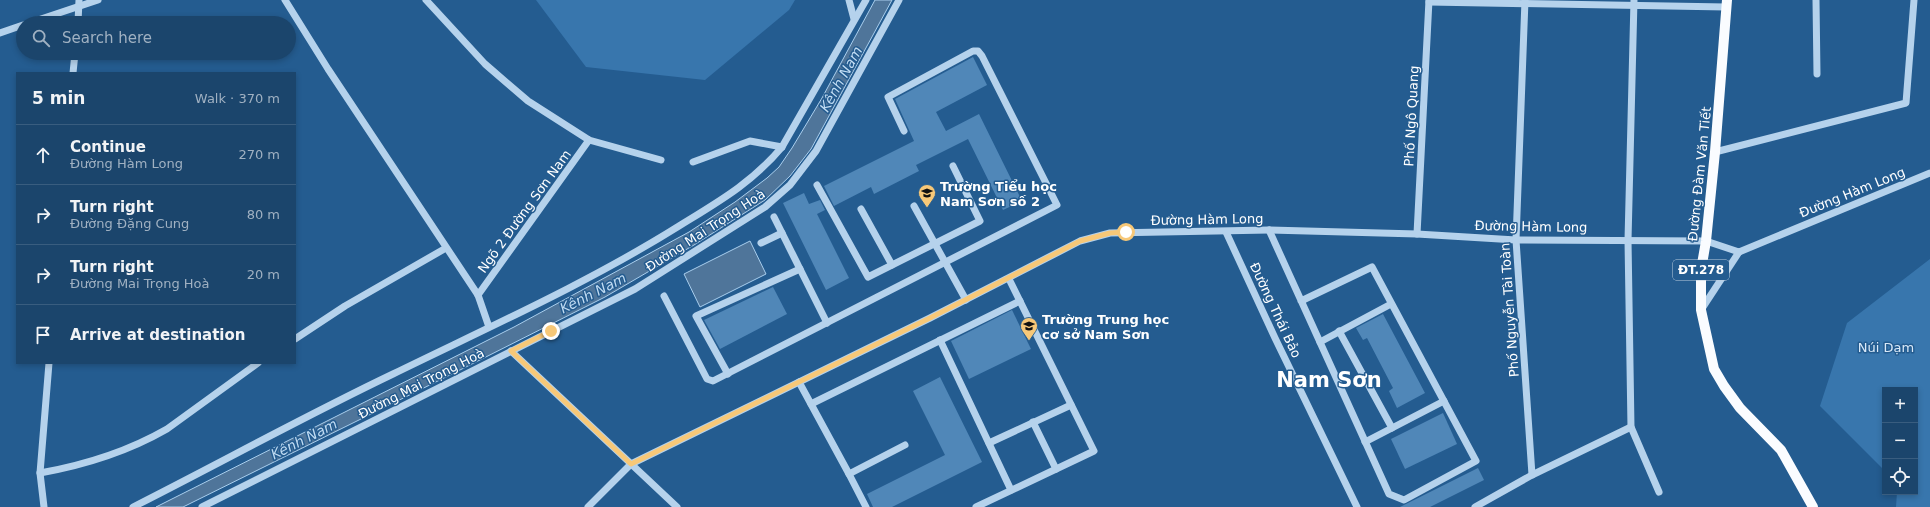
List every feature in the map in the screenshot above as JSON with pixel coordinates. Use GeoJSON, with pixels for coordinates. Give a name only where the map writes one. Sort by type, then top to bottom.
{"type":"FeatureCollection","features":[{"type":"Feature","properties":{"kind":"main road","name":"Đường Đàm Văn Tiết"},"geometry":{"type":"LineString","coordinates":[[1727,3],[1715,152],[1706,241],[1701,270],[1701,310],[1714,369],[1740,408],[1781,450],[1814,507]]}},
{"type":"Feature","properties":{"kind":"street"},"geometry":{"type":"LineString","coordinates":[[46,16],[79,3],[98,0]]}},
{"type":"Feature","properties":{"kind":"street"},"geometry":{"type":"LineString","coordinates":[[285,0],[295,16]]}},
{"type":"Feature","properties":{"kind":"street"},"geometry":{"type":"LineString","coordinates":[[426,0],[485,64],[528,101],[589,140],[661,160]]}},
{"type":"Feature","properties":{"kind":"street"},"geometry":{"type":"LineString","coordinates":[[849,0],[854,19]]}},
{"type":"Feature","properties":{"kind":"street"},"geometry":{"type":"LineString","coordinates":[[133,507],[384,378],[577,284],[654,242],[750,180],[764,168],[782,147],[866,0]]}},
{"type":"Feature","properties":{"kind":"street","name":"Đường Mai Trọng Hoà"},"geometry":{"type":"LineString","coordinates":[[202,507],[635,289],[754,214],[790,185],[816,151],[899,0]]}},
{"type":"Feature","properties":{"kind":"street"},"geometry":{"type":"LineString","coordinates":[[1816,0],[1817,74]]}},
{"type":"Feature","properties":{"kind":"street"},"geometry":{"type":"LineString","coordinates":[[1715,152],[1906,103],[1914,0]]}},
{"type":"Feature","properties":{"kind":"street"},"geometry":{"type":"LineString","coordinates":[[1429,1],[1727,3]]}},
{"type":"Feature","properties":{"kind":"street","name":"Phố Ngô Quang"},"geometry":{"type":"LineString","coordinates":[[1417,234],[1429,1]]}},
{"type":"Feature","properties":{"kind":"street","name":"Phố Nguyễn Tài Toàn"},"geometry":{"type":"LineString","coordinates":[[1525,2],[1516,240],[1532,475]]}},
{"type":"Feature","properties":{"kind":"street"},"geometry":{"type":"LineString","coordinates":[[1634,2],[1628,240],[1631,427],[1659,492]]}},
{"type":"Feature","properties":{"kind":"street"},"geometry":{"type":"LineString","coordinates":[[78,16],[79,3]]}},
{"type":"Feature","properties":{"kind":"street"},"geometry":{"type":"LineString","coordinates":[[296,18],[328,69],[478,295],[489,327]]}},
{"type":"Feature","properties":{"kind":"street"},"geometry":{"type":"LineString","coordinates":[[0,33],[16,27]]}},
{"type":"Feature","properties":{"kind":"street"},"geometry":{"type":"LineString","coordinates":[[664,296],[707,379],[713,381],[1057,205],[982,56],[978,51],[973,51],[888,97],[904,130]]}},
{"type":"Feature","properties":{"kind":"street"},"geometry":{"type":"LineString","coordinates":[[73,72],[74,60]]}},
{"type":"Feature","properties":{"kind":"street","name":"Ngõ 2 Đường Sơn Nam"},"geometry":{"type":"LineString","coordinates":[[478,295],[589,140]]}},
{"type":"Feature","properties":{"kind":"street"},"geometry":{"type":"LineString","coordinates":[[693,162],[750,141],[782,147]]}},
{"type":"Feature","properties":{"kind":"street"},"geometry":{"type":"LineString","coordinates":[[817,186],[868,277],[980,221],[953,166]]}},
{"type":"Feature","properties":{"kind":"street","name":"Đường Hàm Long"},"geometry":{"type":"LineString","coordinates":[[588,507],[631,464],[1009,279],[1043,259],[1080,241],[1110,233],[1269,230],[1417,234],[1516,240],[1706,241],[1739,252],[1930,173]]}},
{"type":"Feature","properties":{"kind":"street"},"geometry":{"type":"LineString","coordinates":[[914,206],[966,300]]}},
{"type":"Feature","properties":{"kind":"street"},"geometry":{"type":"LineString","coordinates":[[861,209],[892,265]]}},
{"type":"Feature","properties":{"kind":"street"},"geometry":{"type":"LineString","coordinates":[[774,217],[827,323]]}},
{"type":"Feature","properties":{"kind":"street"},"geometry":{"type":"LineString","coordinates":[[1269,230],[1301,301],[1320,342],[1365,442],[1389,494],[1404,500],[1476,461],[1372,267],[1301,301]]}},
{"type":"Feature","properties":{"kind":"street","name":"Đường Thái Bảo"},"geometry":{"type":"LineString","coordinates":[[1226,232],[1275,338],[1358,507]]}},
{"type":"Feature","properties":{"kind":"street"},"geometry":{"type":"LineString","coordinates":[[761,243],[782,233]]}},
{"type":"Feature","properties":{"kind":"street"},"geometry":{"type":"LineString","coordinates":[[296,337],[345,306],[446,248]]}},
{"type":"Feature","properties":{"kind":"street"},"geometry":{"type":"LineString","coordinates":[[1701,310],[1739,252]]}},
{"type":"Feature","properties":{"kind":"street"},"geometry":{"type":"LineString","coordinates":[[728,374],[696,316],[800,269]]}},
{"type":"Feature","properties":{"kind":"street"},"geometry":{"type":"LineString","coordinates":[[976,507],[1094,451],[1009,279]]}},
{"type":"Feature","properties":{"kind":"street"},"geometry":{"type":"LineString","coordinates":[[811,404],[1020,301]]}},
{"type":"Feature","properties":{"kind":"street"},"geometry":{"type":"LineString","coordinates":[[1320,342],[1392,304]]}},
{"type":"Feature","properties":{"kind":"street"},"geometry":{"type":"LineString","coordinates":[[1339,331],[1392,428]]}},
{"type":"Feature","properties":{"kind":"street"},"geometry":{"type":"LineString","coordinates":[[940,340],[1011,490]]}},
{"type":"Feature","properties":{"kind":"street"},"geometry":{"type":"LineString","coordinates":[[511,351],[677,507]]}},
{"type":"Feature","properties":{"kind":"street"},"geometry":{"type":"LineString","coordinates":[[44,507],[40,473],[49,364]]}},
{"type":"Feature","properties":{"kind":"street"},"geometry":{"type":"LineString","coordinates":[[40,473],[92,462],[153,437],[167,429],[257,364]]}},
{"type":"Feature","properties":{"kind":"street"},"geometry":{"type":"LineString","coordinates":[[800,382],[866,507]]}},
{"type":"Feature","properties":{"kind":"street"},"geometry":{"type":"LineString","coordinates":[[1365,442],[1444,401]]}},
{"type":"Feature","properties":{"kind":"street"},"geometry":{"type":"LineString","coordinates":[[989,443],[1071,405]]}},
{"type":"Feature","properties":{"kind":"street"},"geometry":{"type":"LineString","coordinates":[[1033,422],[1056,469]]}},
{"type":"Feature","properties":{"kind":"street"},"geometry":{"type":"LineString","coordinates":[[1475,507],[1532,475],[1631,427]]}},
{"type":"Feature","properties":{"kind":"street"},"geometry":{"type":"LineString","coordinates":[[849,474],[905,445]]}},
{"type":"Feature","properties":{"kind":"green space"},"geometry":{"type":"Polygon","coordinates":[[[536,0],[795,0],[789,10],[705,80],[586,67],[536,0]]]}},
{"type":"Feature","properties":{"kind":"green space","name":"Núi Dạm"},"geometry":{"type":"Polygon","coordinates":[[[1930,259],[1930,507],[1896,507],[1897,495],[1918,495],[1918,387],[1882,387],[1882,468],[1820,406],[1847,323],[1930,259]]]}},
{"type":"Feature","properties":{"kind":"water","name":"Kênh Nam"},"geometry":{"type":"Polygon","coordinates":[[[875,0],[892,0],[811,149],[790,176],[765,200],[694,245],[605,297],[183,507],[156,507],[514,327],[689,232],[735,202],[779,167],[822,98],[875,0]]]}},
{"type":"Feature","properties":{"kind":"water"},"geometry":{"type":"Polygon","coordinates":[[[750,241],[766,274],[700,307],[684,274],[750,241]]]}},
{"type":"Feature","properties":{"kind":"building"},"geometry":{"type":"Polygon","coordinates":[[[973,57],[987,85],[936,112],[946,131],[979,114],[1022,201],[1003,210],[968,139],[916,165],[919,171],[874,194],[871,187],[834,206],[824,186],[914,141],[895,99],[973,57]]]}},
{"type":"Feature","properties":{"kind":"building"},"geometry":{"type":"Polygon","coordinates":[[[804,193],[809,204],[820,200],[825,210],[817,214],[849,278],[826,290],[783,203],[804,193]]]}},
{"type":"Feature","properties":{"kind":"building"},"geometry":{"type":"Polygon","coordinates":[[[773,287],[787,314],[720,349],[704,320],[773,287]]]}},
{"type":"Feature","properties":{"kind":"building"},"geometry":{"type":"Polygon","coordinates":[[[1012,310],[1031,349],[969,379],[951,341],[1012,310]]]}},
{"type":"Feature","properties":{"kind":"building"},"geometry":{"type":"Polygon","coordinates":[[[1383,314],[1425,393],[1397,408],[1389,391],[1393,388],[1367,338],[1363,340],[1356,328],[1383,314]]]}},
{"type":"Feature","properties":{"kind":"building"},"geometry":{"type":"Polygon","coordinates":[[[940,377],[982,462],[892,507],[873,507],[867,494],[945,455],[913,391],[940,377]]]}},
{"type":"Feature","properties":{"kind":"building"},"geometry":{"type":"Polygon","coordinates":[[[1443,413],[1457,444],[1405,469],[1391,439],[1443,413]]]}},
{"type":"Feature","properties":{"kind":"building"},"geometry":{"type":"Polygon","coordinates":[[[1478,468],[1484,480],[1430,507],[1400,507],[1478,468]]]}},
{"type":"Feature","properties":{"kind":"place","name":"Trường Tiểu học Nam Sơn số 2"},"geometry":{"type":"Point","coordinates":[927,208]}},
{"type":"Feature","properties":{"kind":"place","name":"Trường Trung học cơ sở Nam Sơn"},"geometry":{"type":"Point","coordinates":[1029,341]}},
{"type":"Feature","properties":{"kind":"district","name":"Nam Sơn"},"geometry":{"type":"Point","coordinates":[1329,380]}},
{"type":"Feature","properties":{"kind":"route"},"geometry":{"type":"LineString","coordinates":[[551,331],[511,351],[631,464],[1009,279],[1043,259],[1080,241],[1110,233],[1126,232]]}}]}
